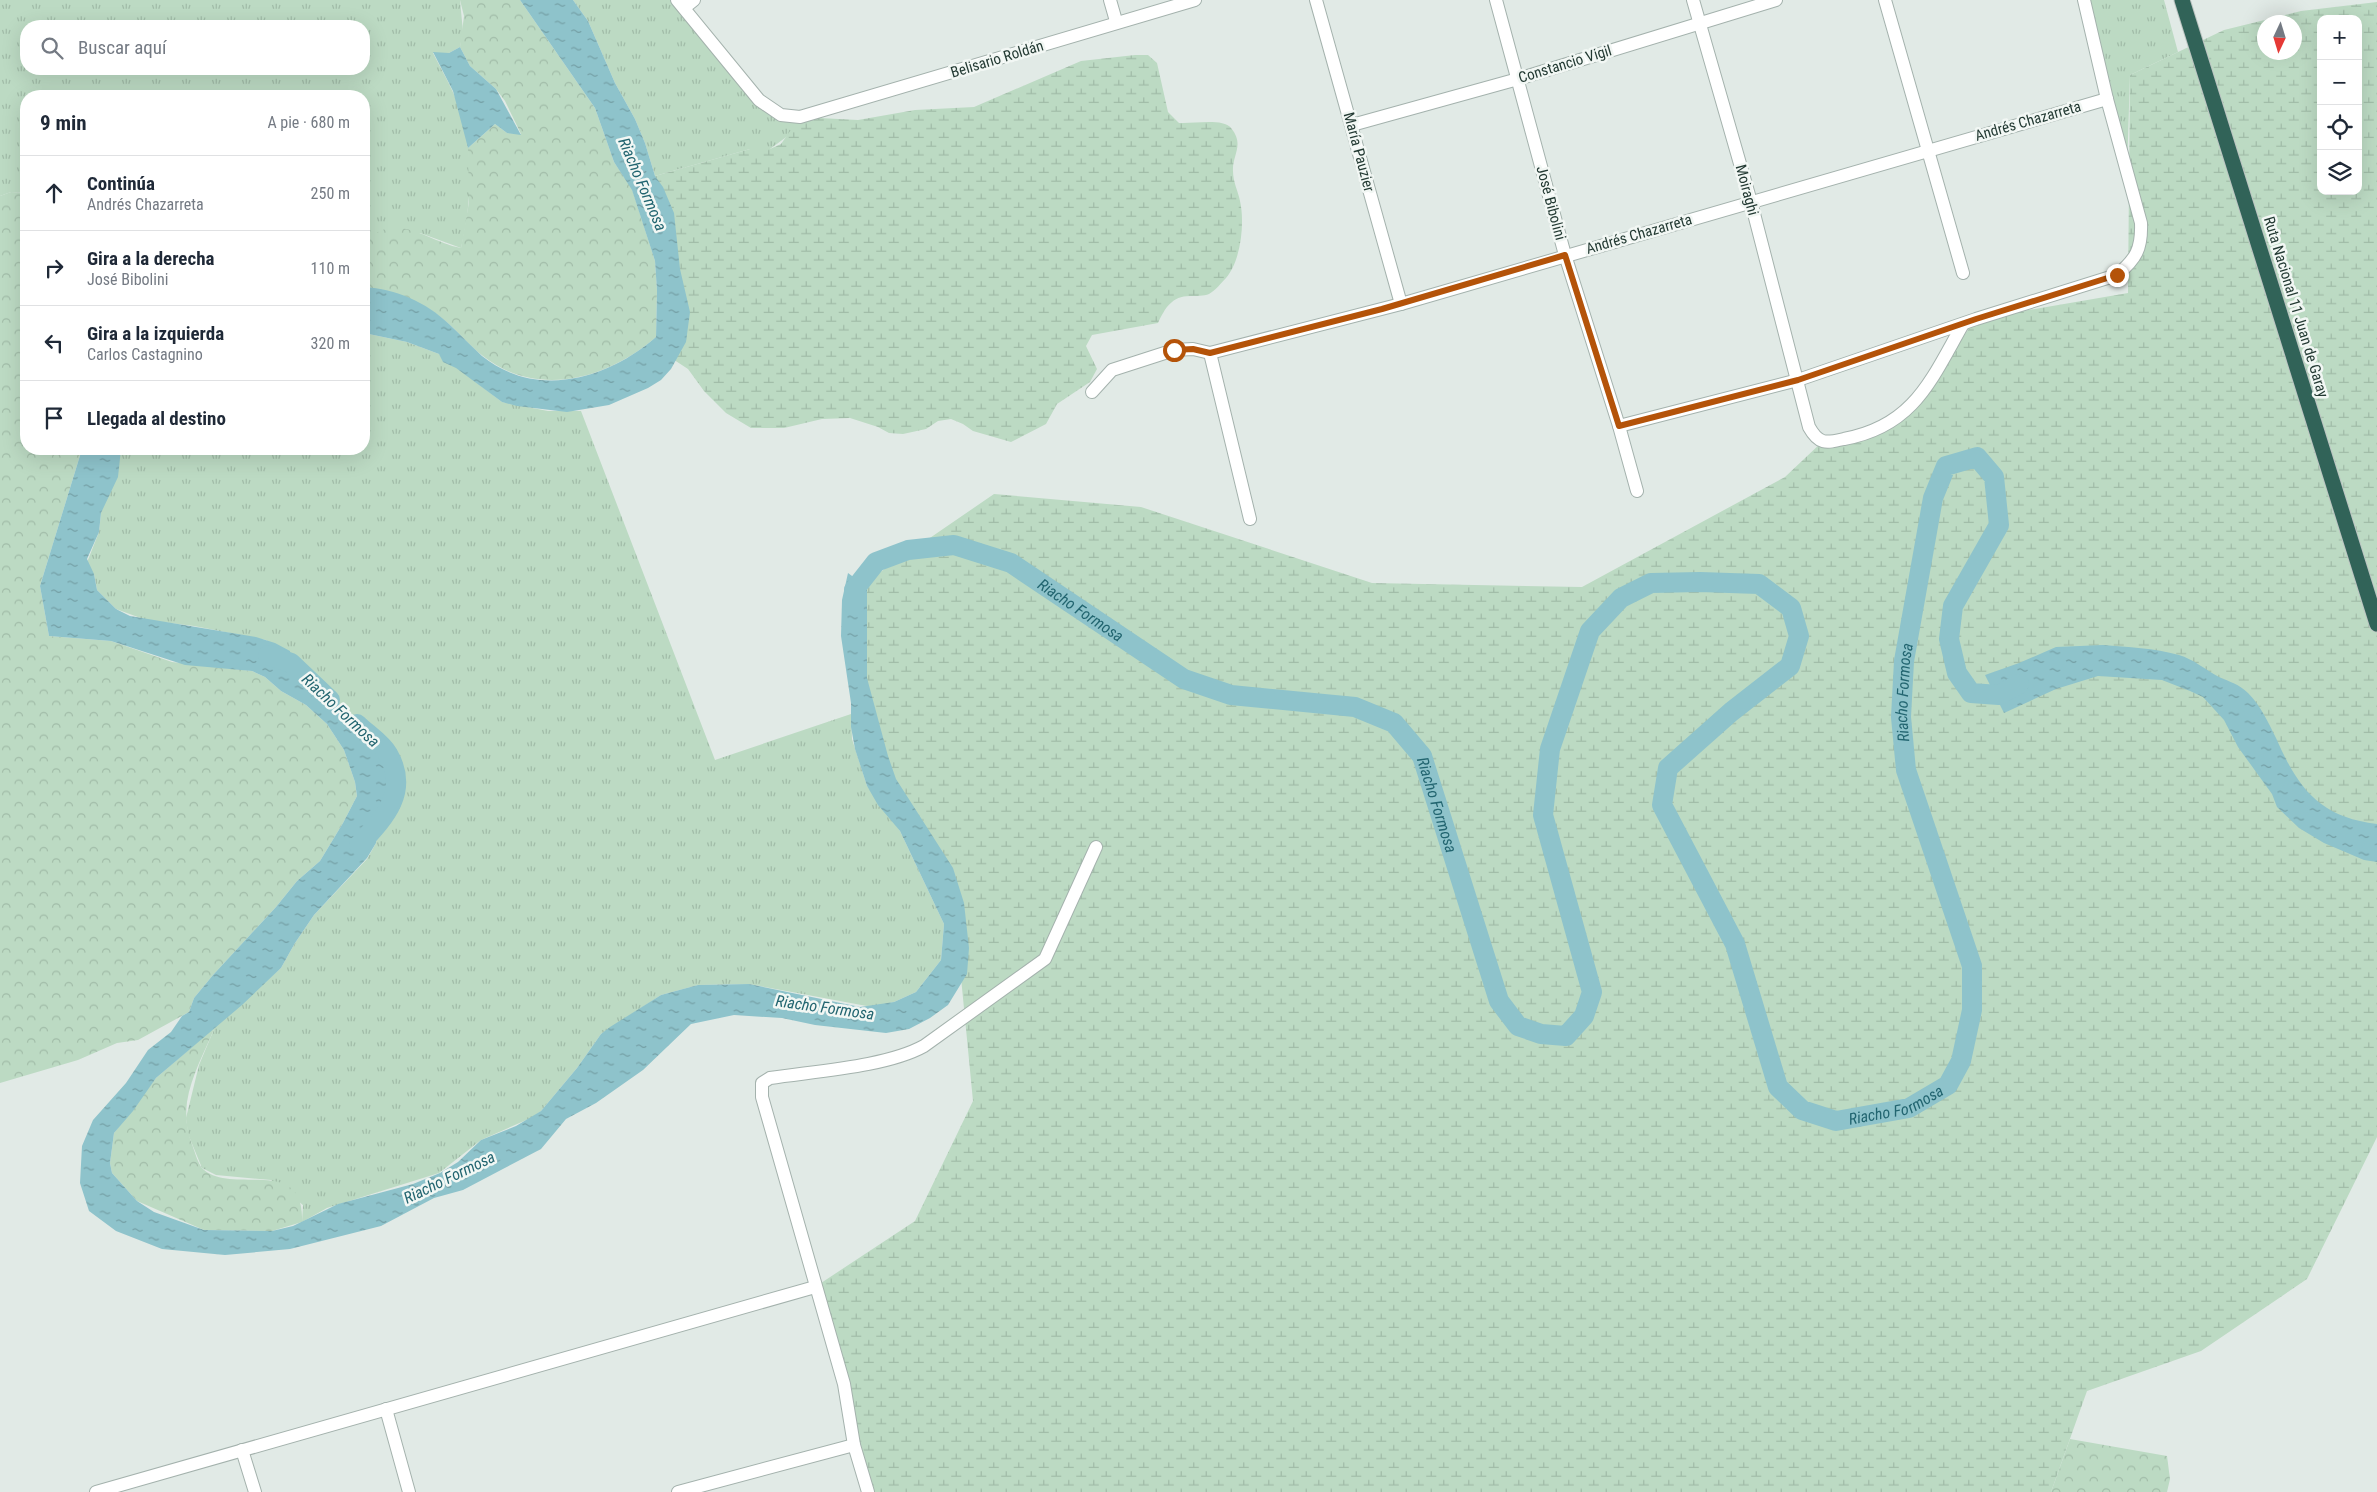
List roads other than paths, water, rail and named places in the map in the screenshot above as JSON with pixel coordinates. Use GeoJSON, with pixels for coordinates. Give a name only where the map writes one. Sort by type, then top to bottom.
{"type":"FeatureCollection","features":[{"type":"Feature","properties":{"kind":"highway","name":"Ruta Nacional 11 Juan de Garay"},"geometry":{"type":"LineString","coordinates":[[2182,0],[2377,624]]}},
{"type":"Feature","properties":{"kind":"street"},"geometry":{"type":"LineString","coordinates":[[1110,0],[1116,22]]}},
{"type":"Feature","properties":{"kind":"street","name":"Belisario Roldán"},"geometry":{"type":"LineString","coordinates":[[685,3],[759,100],[781,115],[800,117],[1195,0]]}},
{"type":"Feature","properties":{"kind":"street","name":"María Pauzier"},"geometry":{"type":"LineString","coordinates":[[1316,0],[1401,304]]}},
{"type":"Feature","properties":{"kind":"street","name":"José Bibolini"},"geometry":{"type":"LineString","coordinates":[[1496,0],[1565,255],[1619,426],[1636,491]]}},
{"type":"Feature","properties":{"kind":"street","name":"Moiraghi"},"geometry":{"type":"LineString","coordinates":[[1693,0],[1751,202],[1809,427],[1815,437],[1822,442],[1862,436],[1898,417],[1914,404],[1925,390],[1963,324]]}},
{"type":"Feature","properties":{"kind":"street","name":"Constancio Vigil"},"geometry":{"type":"LineString","coordinates":[[1352,125],[1518,79],[1776,0]]}},
{"type":"Feature","properties":{"kind":"street"},"geometry":{"type":"LineString","coordinates":[[1885,0],[1926,150],[1963,273]]}},
{"type":"Feature","properties":{"kind":"street"},"geometry":{"type":"LineString","coordinates":[[1619,426],[1798,380],[1963,324],[2117,275],[2130,264],[2138,252],[2142,240],[2141,223],[2107,98],[2084,0]]}},
{"type":"Feature","properties":{"kind":"street","name":"Andrés Chazarreta"},"geometry":{"type":"LineString","coordinates":[[1092,392],[1112,370],[1174,350],[1193,349],[1210,353],[1401,304],[2107,98]]}},
{"type":"Feature","properties":{"kind":"street"},"geometry":{"type":"LineString","coordinates":[[1210,353],[1250,518]]}},
{"type":"Feature","properties":{"kind":"street"},"geometry":{"type":"LineString","coordinates":[[868,1492],[854,1445],[844,1384],[762,1098],[762,1083],[770,1078],[889,1059],[909,1054],[924,1046],[1045,959],[1096,848]]}},
{"type":"Feature","properties":{"kind":"street"},"geometry":{"type":"LineString","coordinates":[[96,1492],[815,1287]]}},
{"type":"Feature","properties":{"kind":"street"},"geometry":{"type":"LineString","coordinates":[[386,1409],[409,1492]]}},
{"type":"Feature","properties":{"kind":"street"},"geometry":{"type":"LineString","coordinates":[[678,1492],[854,1445]]}},
{"type":"Feature","properties":{"kind":"street"},"geometry":{"type":"LineString","coordinates":[[242,1450],[255,1492]]}},
{"type":"Feature","properties":{"kind":"water"},"geometry":{"type":"Polygon","coordinates":[[[520,0],[573,0],[588,21],[615,83],[635,119],[655,176],[663,187],[674,213],[680,269],[690,312],[686,342],[671,369],[661,380],[648,388],[609,405],[567,412],[517,406],[502,402],[456,368],[443,362],[439,354],[407,342],[370,334],[370,288],[399,294],[431,309],[482,356],[503,370],[526,378],[572,379],[594,373],[616,364],[637,352],[656,337],[657,291],[655,261],[632,190],[614,162],[595,108],[520,0]]]}},
{"type":"Feature","properties":{"kind":"water"},"geometry":{"type":"Polygon","coordinates":[[[460,47],[470,66],[496,89],[521,135],[507,133],[495,124],[468,148],[453,91],[433,52],[449,53],[460,47]]]}},
{"type":"Feature","properties":{"kind":"water"},"geometry":{"type":"Polygon","coordinates":[[[80,455],[120,455],[118,477],[101,513],[99,532],[87,559],[94,574],[97,590],[116,609],[130,616],[256,637],[275,643],[290,651],[291,663],[344,708],[388,753],[391,802],[387,814],[377,826],[376,843],[367,858],[314,915],[281,968],[242,1005],[156,1078],[133,1111],[114,1133],[110,1163],[112,1173],[137,1201],[154,1212],[204,1230],[272,1231],[293,1226],[338,1204],[413,1184],[440,1173],[458,1162],[481,1140],[516,1126],[541,1111],[577,1068],[601,1034],[661,995],[698,985],[749,984],[860,1007],[894,1002],[916,992],[941,960],[944,924],[900,831],[878,805],[867,786],[855,749],[851,727],[851,703],[841,636],[842,600],[848,573],[867,587],[867,678],[896,779],[953,868],[964,903],[969,948],[967,974],[948,1005],[930,1018],[909,1029],[886,1033],[815,1025],[782,1018],[734,1015],[691,1024],[643,1070],[596,1103],[566,1119],[541,1149],[463,1190],[434,1198],[381,1226],[290,1249],[225,1255],[162,1249],[116,1231],[89,1211],[80,1183],[82,1146],[93,1120],[126,1083],[148,1050],[171,1032],[182,1016],[189,1012],[194,998],[213,975],[276,907],[297,881],[320,861],[357,796],[355,782],[344,750],[327,724],[306,705],[281,691],[265,677],[252,671],[185,665],[111,641],[49,636],[40,586],[80,455]]]}},
{"type":"Feature","properties":{"kind":"water"},"geometry":{"type":"Polygon","coordinates":[[[2103,645],[2151,649],[2179,655],[2245,690],[2253,698],[2267,720],[2293,772],[2313,797],[2325,807],[2340,815],[2377,824],[2377,862],[2364,860],[2324,843],[2299,828],[2277,807],[2272,794],[2238,747],[2224,720],[2203,697],[2162,680],[2098,676],[2056,689],[2004,713],[1985,675],[2056,647],[2103,645]]]}},
{"type":"Feature","properties":{"kind":"waterway","name":"Riacho Formosa"},"geometry":{"type":"LineString","coordinates":[[854,606],[854,590],[876,562],[908,550],[954,545],[1011,563],[1184,679],[1231,695],[1355,707],[1394,723],[1422,756],[1499,1001],[1518,1026],[1541,1034],[1566,1036],[1584,1016],[1592,992],[1543,815],[1550,749],[1590,631],[1621,598],[1651,583],[1759,584],[1791,608],[1799,636],[1790,666],[1731,712],[1668,768],[1662,805],[1735,944],[1778,1087],[1802,1110],[1836,1121],[1909,1108],[1948,1085],[1961,1061],[1972,1010],[1972,966],[1906,770],[1901,717],[1904,661],[1933,498],[1946,466],[1977,457],[1994,477],[1999,525],[1953,606],[1949,639],[1957,673],[1971,693],[1999,695],[2019,684]]}},
{"type":"Feature","properties":{"kind":"waterway","name":"Riacho Formosa"},"geometry":{"type":"LineString","coordinates":[[268,655],[291,663],[330,700]]}},
{"type":"Feature","properties":{"kind":"waterway","name":"Riacho Formosa"},"geometry":{"type":"LineString","coordinates":[[357,724],[378,742],[388,754],[394,768],[396,780],[391,804],[377,825],[359,845]]}}]}
